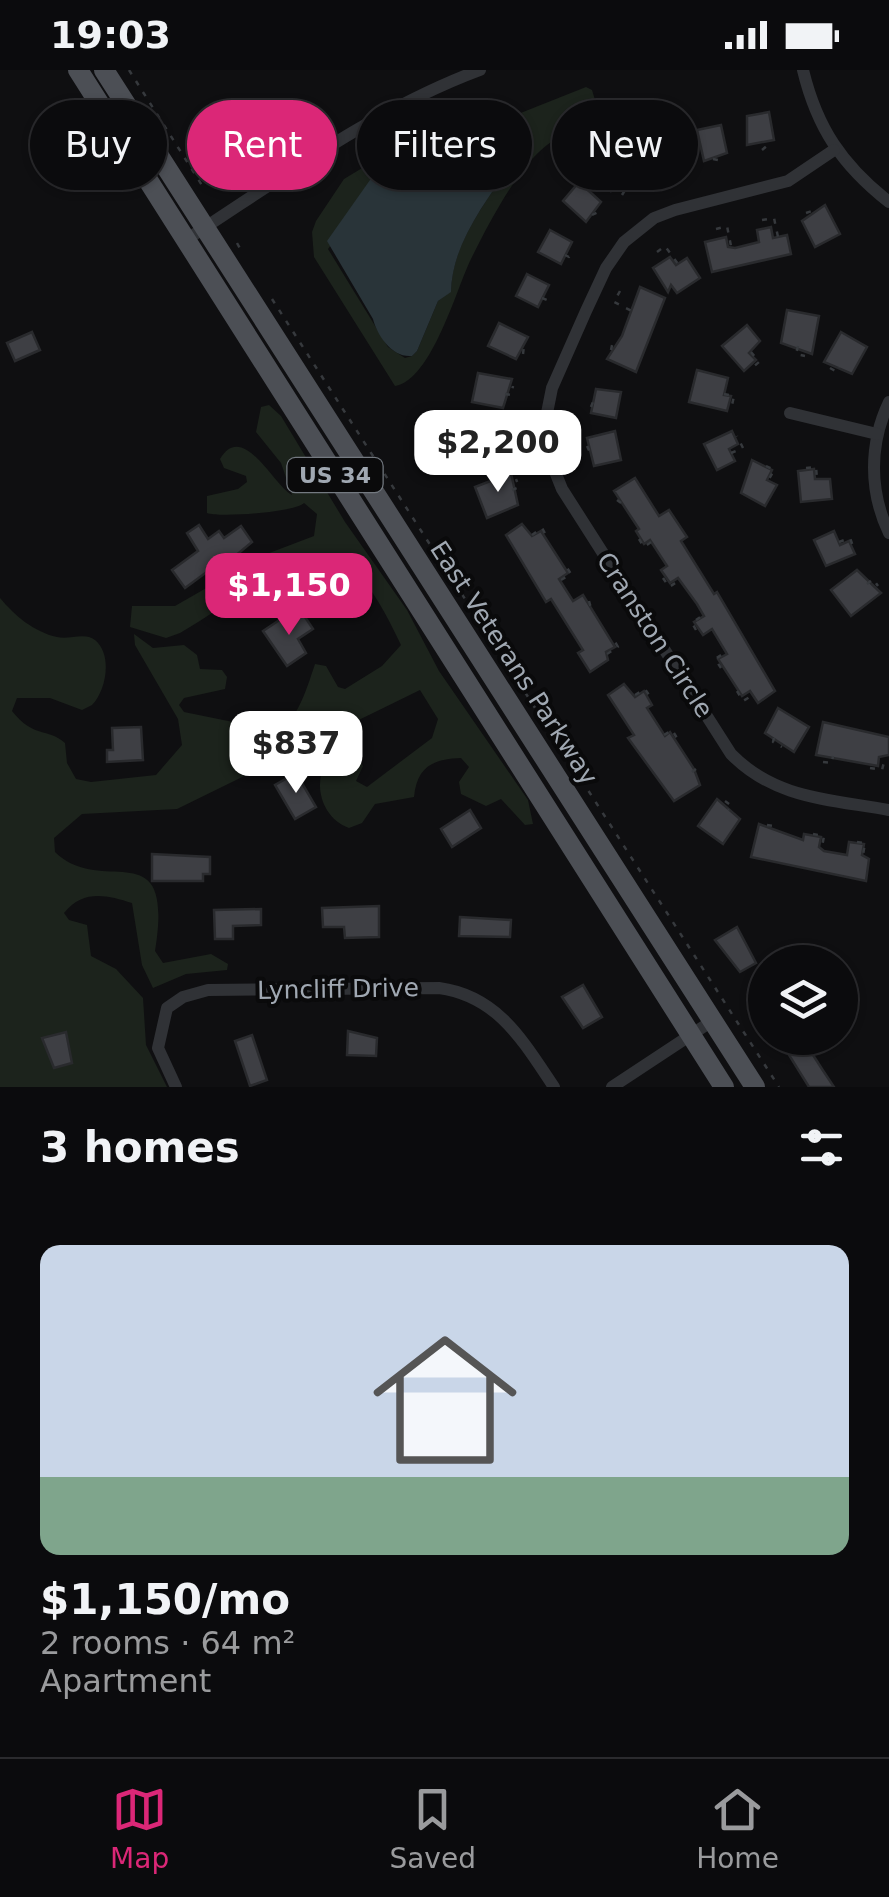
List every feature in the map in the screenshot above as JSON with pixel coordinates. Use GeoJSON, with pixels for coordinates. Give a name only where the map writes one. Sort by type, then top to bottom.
{"type":"FeatureCollection","features":[{"type":"Feature","properties":{"kind":"main road","name":"East Veterans Parkway"},"geometry":{"type":"LineString","coordinates":[[78,70],[197,232],[712,1021]]}},
{"type":"Feature","properties":{"kind":"main road","name":"East Veterans Parkway"},"geometry":{"type":"LineString","coordinates":[[104,70],[197,232],[263,363],[691,1035]]}},
{"type":"Feature","properties":{"kind":"main road","name":"US 34"},"geometry":{"type":"LineString","coordinates":[[712,1021],[755,1087]]}},
{"type":"Feature","properties":{"kind":"main road","name":"US 34"},"geometry":{"type":"LineString","coordinates":[[691,1035],[724,1087]]}},
{"type":"Feature","properties":{"kind":"street"},"geometry":{"type":"LineString","coordinates":[[197,232],[349,134],[430,88],[480,70]]}},
{"type":"Feature","properties":{"kind":"street"},"geometry":{"type":"LineString","coordinates":[[803,70],[811,104],[834,150],[889,202]]}},
{"type":"Feature","properties":{"kind":"street","name":"Cranston Circle"},"geometry":{"type":"LineString","coordinates":[[834,150],[788,181],[654,218],[624,242],[606,268],[552,388],[546,438],[562,489],[731,754],[752,775],[774,787],[889,810]]}},
{"type":"Feature","properties":{"kind":"street"},"geometry":{"type":"LineString","coordinates":[[889,402],[877,434],[876,494],[889,532]]}},
{"type":"Feature","properties":{"kind":"street"},"geometry":{"type":"LineString","coordinates":[[790,413],[877,434]]}},
{"type":"Feature","properties":{"kind":"street","name":"Lyncliff Drive"},"geometry":{"type":"LineString","coordinates":[[176,1087],[158,1048],[167,1008],[183,997],[208,990],[439,988],[467,992],[511,1024],[554,1087]]}},
{"type":"Feature","properties":{"kind":"street"},"geometry":{"type":"LineString","coordinates":[[612,1087],[712,1021]]}},
{"type":"Feature","properties":{"kind":"path"},"geometry":{"type":"LineString","coordinates":[[129,70],[187,162]]}},
{"type":"Feature","properties":{"kind":"path"},"geometry":{"type":"LineString","coordinates":[[762,150],[768,145]]}},
{"type":"Feature","properties":{"kind":"path"},"geometry":{"type":"LineString","coordinates":[[714,159],[722,161]]}},
{"type":"Feature","properties":{"kind":"path"},"geometry":{"type":"LineString","coordinates":[[622,194],[625,190]]}},
{"type":"Feature","properties":{"kind":"path"},"geometry":{"type":"LineString","coordinates":[[806,213],[815,210]]}},
{"type":"Feature","properties":{"kind":"path"},"geometry":{"type":"LineString","coordinates":[[592,215],[600,211]]}},
{"type":"Feature","properties":{"kind":"path"},"geometry":{"type":"LineString","coordinates":[[762,220],[774,218],[778,237]]}},
{"type":"Feature","properties":{"kind":"path"},"geometry":{"type":"LineString","coordinates":[[716,229],[727,226],[731,246]]}},
{"type":"Feature","properties":{"kind":"path"},"geometry":{"type":"LineString","coordinates":[[236,242],[245,257]]}},
{"type":"Feature","properties":{"kind":"path"},"geometry":{"type":"LineString","coordinates":[[657,252],[664,246],[678,264]]}},
{"type":"Feature","properties":{"kind":"path"},"geometry":{"type":"LineString","coordinates":[[565,255],[569,257],[573,250]]}},
{"type":"Feature","properties":{"kind":"path"},"geometry":{"type":"LineString","coordinates":[[620,291],[614,302],[632,310]]}},
{"type":"Feature","properties":{"kind":"path"},"geometry":{"type":"LineString","coordinates":[[542,298],[547,300],[550,293]]}},
{"type":"Feature","properties":{"kind":"path"},"geometry":{"type":"LineString","coordinates":[[270,296],[779,1087]]}},
{"type":"Feature","properties":{"kind":"path"},"geometry":{"type":"LineString","coordinates":[[611,350],[614,341]]}},
{"type":"Feature","properties":{"kind":"path"},"geometry":{"type":"LineString","coordinates":[[523,354],[524,346]]}},
{"type":"Feature","properties":{"kind":"path"},"geometry":{"type":"LineString","coordinates":[[798,346],[796,354],[805,356]]}},
{"type":"Feature","properties":{"kind":"path"},"geometry":{"type":"LineString","coordinates":[[750,352],[759,362],[752,368]]}},
{"type":"Feature","properties":{"kind":"path"},"geometry":{"type":"LineString","coordinates":[[830,368],[837,372],[839,367]]}},
{"type":"Feature","properties":{"kind":"path"},"geometry":{"type":"LineString","coordinates":[[506,394],[511,395],[513,386]]}},
{"type":"Feature","properties":{"kind":"path"},"geometry":{"type":"LineString","coordinates":[[724,394],[734,396],[732,405]]}},
{"type":"Feature","properties":{"kind":"path"},"geometry":{"type":"LineString","coordinates":[[590,407],[594,399]]}},
{"type":"Feature","properties":{"kind":"path"},"geometry":{"type":"LineString","coordinates":[[500,443],[508,442],[507,433]]}},
{"type":"Feature","properties":{"kind":"path"},"geometry":{"type":"LineString","coordinates":[[731,453],[743,448],[737,436]]}},
{"type":"Feature","properties":{"kind":"path"},"geometry":{"type":"LineString","coordinates":[[587,446],[592,457]]}},
{"type":"Feature","properties":{"kind":"path"},"geometry":{"type":"LineString","coordinates":[[766,466],[774,470],[768,481]]}},
{"type":"Feature","properties":{"kind":"path"},"geometry":{"type":"LineString","coordinates":[[806,468],[816,467],[817,479]]}},
{"type":"Feature","properties":{"kind":"path"},"geometry":{"type":"LineString","coordinates":[[512,490],[519,487],[516,479]]}},
{"type":"Feature","properties":{"kind":"path"},"geometry":{"type":"LineString","coordinates":[[617,500],[624,506]]}},
{"type":"Feature","properties":{"kind":"path"},"geometry":{"type":"LineString","coordinates":[[532,535],[542,528],[548,537]]}},
{"type":"Feature","properties":{"kind":"path"},"geometry":{"type":"LineString","coordinates":[[838,542],[850,538],[854,548]]}},
{"type":"Feature","properties":{"kind":"path"},"geometry":{"type":"LineString","coordinates":[[639,539],[644,546],[651,542]]}},
{"type":"Feature","properties":{"kind":"path"},"geometry":{"type":"LineString","coordinates":[[560,580],[571,574],[566,566]]}},
{"type":"Feature","properties":{"kind":"path"},"geometry":{"type":"LineString","coordinates":[[663,578],[669,587],[680,580]]}},
{"type":"Feature","properties":{"kind":"path"},"geometry":{"type":"LineString","coordinates":[[867,584],[874,579],[878,586]]}},
{"type":"Feature","properties":{"kind":"path"},"geometry":{"type":"LineString","coordinates":[[589,602],[592,612]]}},
{"type":"Feature","properties":{"kind":"path"},"geometry":{"type":"LineString","coordinates":[[696,630],[692,623],[703,615]]}},
{"type":"Feature","properties":{"kind":"path"},"geometry":{"type":"LineString","coordinates":[[607,654],[618,647],[614,640]]}},
{"type":"Feature","properties":{"kind":"path"},"geometry":{"type":"LineString","coordinates":[[721,668],[715,659],[726,652]]}},
{"type":"Feature","properties":{"kind":"path"},"geometry":{"type":"LineString","coordinates":[[634,696],[645,688],[650,698]]}},
{"type":"Feature","properties":{"kind":"path"},"geometry":{"type":"LineString","coordinates":[[736,691],[743,701],[753,695]]}},
{"type":"Feature","properties":{"kind":"path"},"geometry":{"type":"LineString","coordinates":[[664,735],[672,730],[677,738]]}},
{"type":"Feature","properties":{"kind":"path"},"geometry":{"type":"LineString","coordinates":[[774,738],[772,742],[782,747]]}},
{"type":"Feature","properties":{"kind":"path"},"geometry":{"type":"LineString","coordinates":[[823,762],[832,763],[833,756]]}},
{"type":"Feature","properties":{"kind":"path"},"geometry":{"type":"LineString","coordinates":[[870,768],[882,770],[884,758]]}},
{"type":"Feature","properties":{"kind":"path"},"geometry":{"type":"LineString","coordinates":[[692,763],[696,769],[692,772]]}},
{"type":"Feature","properties":{"kind":"path"},"geometry":{"type":"LineString","coordinates":[[725,801],[732,806],[728,810]]}},
{"type":"Feature","properties":{"kind":"path"},"geometry":{"type":"LineString","coordinates":[[767,825],[774,826],[773,832]]}},
{"type":"Feature","properties":{"kind":"path"},"geometry":{"type":"LineString","coordinates":[[813,834],[824,836],[822,848]]}},
{"type":"Feature","properties":{"kind":"path"},"geometry":{"type":"LineString","coordinates":[[858,842],[865,844],[863,855]]}},
{"type":"Feature","properties":{"kind":"shaded area"},"geometry":{"type":"Polygon","coordinates":[[[586,87],[592,90],[595,100],[553,100],[586,87]]]}},
{"type":"Feature","properties":{"kind":"shaded area"},"geometry":{"type":"Polygon","coordinates":[[[552,100],[552,142],[532,160],[532,108],[552,100]]]}},
{"type":"Feature","properties":{"kind":"shaded area"},"geometry":{"type":"Polygon","coordinates":[[[357,171],[357,190],[373,190],[328,249],[388,347],[405,358],[417,351],[438,301],[451,291],[459,251],[478,214],[494,190],[510,190],[478,245],[432,351],[421,368],[395,386],[314,257],[312,232],[316,221],[344,179],[357,171]]]}},
{"type":"Feature","properties":{"kind":"shaded area"},"geometry":{"type":"Polygon","coordinates":[[[363,190],[494,190],[459,252],[451,292],[438,301],[412,356],[398,353],[382,338],[327,241],[363,190]]]}},
{"type":"Feature","properties":{"kind":"shaded area"},"geometry":{"type":"Polygon","coordinates":[[[269,405],[281,416],[345,522],[407,610],[439,671],[528,800],[533,824],[525,825],[501,799],[486,806],[461,794],[459,782],[469,767],[461,758],[441,760],[427,767],[418,779],[414,797],[375,804],[362,823],[349,828],[330,815],[320,783],[326,762],[334,753],[355,750],[363,766],[356,781],[367,787],[432,738],[438,719],[420,690],[177,809],[82,814],[54,838],[55,852],[74,865],[145,878],[155,890],[155,951],[163,963],[211,954],[228,964],[227,970],[186,974],[153,988],[142,965],[132,903],[105,896],[79,900],[64,913],[69,920],[87,925],[91,956],[116,969],[143,998],[146,1045],[167,1087],[0,1087],[0,598],[40,631],[62,638],[91,638],[101,647],[106,673],[92,705],[82,710],[50,698],[17,698],[12,711],[27,726],[65,743],[67,763],[76,779],[91,782],[156,775],[182,745],[178,719],[135,645],[134,634],[153,648],[184,645],[197,655],[200,669],[222,670],[227,677],[225,689],[184,698],[179,705],[184,712],[233,722],[266,739],[292,718],[315,664],[326,666],[338,687],[345,689],[382,666],[401,645],[375,596],[350,566],[326,554],[302,556],[276,568],[180,633],[166,638],[130,627],[132,606],[175,606],[264,555],[314,536],[317,514],[304,503],[257,513],[207,513],[207,496],[238,489],[247,482],[246,476],[224,468],[220,459],[229,449],[238,447],[258,459],[292,495],[281,463],[256,432],[261,407],[269,405]]]}},
{"type":"Feature","properties":{"kind":"building"},"geometry":{"type":"Polygon","coordinates":[[[769,112],[774,140],[747,145],[747,116],[769,112]]]}},
{"type":"Feature","properties":{"kind":"building"},"geometry":{"type":"Polygon","coordinates":[[[721,125],[727,153],[704,161],[698,130],[721,125]]]}},
{"type":"Feature","properties":{"kind":"building"},"geometry":{"type":"Polygon","coordinates":[[[572,190],[588,190],[601,202],[586,222],[563,201],[572,190]]]}},
{"type":"Feature","properties":{"kind":"building"},"geometry":{"type":"Polygon","coordinates":[[[825,205],[840,234],[815,247],[802,221],[825,205]]]}},
{"type":"Feature","properties":{"kind":"building"},"geometry":{"type":"Polygon","coordinates":[[[771,227],[773,238],[787,235],[791,254],[712,272],[705,242],[726,237],[728,247],[735,248],[759,242],[757,230],[771,227]]]}},
{"type":"Feature","properties":{"kind":"building"},"geometry":{"type":"Polygon","coordinates":[[[550,230],[572,242],[561,264],[538,252],[550,230]]]}},
{"type":"Feature","properties":{"kind":"building"},"geometry":{"type":"Polygon","coordinates":[[[670,257],[676,265],[687,258],[700,278],[677,293],[671,285],[668,292],[653,268],[670,257]]]}},
{"type":"Feature","properties":{"kind":"building"},"geometry":{"type":"Polygon","coordinates":[[[527,274],[549,285],[538,307],[516,296],[527,274]]]}},
{"type":"Feature","properties":{"kind":"building"},"geometry":{"type":"Polygon","coordinates":[[[640,287],[665,298],[636,372],[607,359],[622,336],[640,287]]]}},
{"type":"Feature","properties":{"kind":"building"},"geometry":{"type":"Polygon","coordinates":[[[787,310],[819,316],[812,354],[781,343],[787,310]]]}},
{"type":"Feature","properties":{"kind":"building"},"geometry":{"type":"Polygon","coordinates":[[[499,323],[528,337],[516,359],[488,346],[499,323]]]}},
{"type":"Feature","properties":{"kind":"building"},"geometry":{"type":"Polygon","coordinates":[[[747,325],[760,341],[749,353],[756,360],[744,371],[722,346],[747,325]]]}},
{"type":"Feature","properties":{"kind":"building"},"geometry":{"type":"Polygon","coordinates":[[[32,332],[40,350],[15,361],[7,343],[32,332]]]}},
{"type":"Feature","properties":{"kind":"building"},"geometry":{"type":"Polygon","coordinates":[[[841,332],[867,347],[852,374],[824,362],[841,332]]]}},
{"type":"Feature","properties":{"kind":"building"},"geometry":{"type":"Polygon","coordinates":[[[697,370],[728,378],[724,395],[731,396],[727,411],[689,402],[697,370]]]}},
{"type":"Feature","properties":{"kind":"building"},"geometry":{"type":"Polygon","coordinates":[[[478,373],[512,379],[503,408],[472,402],[478,373]]]}},
{"type":"Feature","properties":{"kind":"building"},"geometry":{"type":"Polygon","coordinates":[[[596,389],[621,392],[616,418],[591,413],[596,389]]]}},
{"type":"Feature","properties":{"kind":"building"},"geometry":{"type":"Polygon","coordinates":[[[504,425],[506,440],[499,441],[501,458],[469,461],[466,429],[504,425]]]}},
{"type":"Feature","properties":{"kind":"building"},"geometry":{"type":"Polygon","coordinates":[[[615,431],[621,460],[594,466],[587,438],[615,431]]]}},
{"type":"Feature","properties":{"kind":"building"},"geometry":{"type":"Polygon","coordinates":[[[732,431],[738,444],[729,449],[735,461],[717,470],[704,444],[732,431]]]}},
{"type":"Feature","properties":{"kind":"building"},"geometry":{"type":"Polygon","coordinates":[[[752,460],[772,470],[767,480],[777,485],[765,506],[741,493],[752,460]]]}},
{"type":"Feature","properties":{"kind":"building"},"geometry":{"type":"Polygon","coordinates":[[[814,469],[815,479],[830,479],[832,499],[801,502],[798,471],[814,469]]]}},
{"type":"Feature","properties":{"kind":"building"},"geometry":{"type":"Polygon","coordinates":[[[511,473],[518,505],[487,518],[475,487],[511,473]]]}},
{"type":"Feature","properties":{"kind":"building"},"geometry":{"type":"Polygon","coordinates":[[[635,478],[659,516],[669,510],[687,537],[681,541],[714,594],[717,592],[775,691],[758,703],[750,691],[742,696],[718,659],[727,654],[712,629],[703,635],[694,622],[704,616],[697,604],[678,578],[670,583],[661,570],[667,566],[650,540],[644,544],[636,531],[639,529],[614,491],[635,478]]]}},
{"type":"Feature","properties":{"kind":"building"},"geometry":{"type":"Polygon","coordinates":[[[522,524],[532,536],[541,531],[568,573],[559,579],[573,601],[583,595],[615,647],[606,652],[608,660],[590,672],[578,653],[583,650],[551,599],[546,602],[506,535],[522,524]]]}},
{"type":"Feature","properties":{"kind":"building"},"geometry":{"type":"Polygon","coordinates":[[[199,525],[208,539],[219,531],[224,538],[241,526],[252,542],[222,567],[219,563],[185,588],[172,570],[198,551],[187,533],[199,525]]]}},
{"type":"Feature","properties":{"kind":"building"},"geometry":{"type":"Polygon","coordinates":[[[834,531],[840,545],[849,541],[855,554],[826,566],[814,540],[834,531]]]}},
{"type":"Feature","properties":{"kind":"building"},"geometry":{"type":"Polygon","coordinates":[[[857,570],[881,593],[851,616],[831,590],[857,570]]]}},
{"type":"Feature","properties":{"kind":"building"},"geometry":{"type":"Polygon","coordinates":[[[303,614],[313,629],[298,639],[306,653],[287,666],[263,631],[281,619],[285,625],[303,614]]]}},
{"type":"Feature","properties":{"kind":"building"},"geometry":{"type":"Polygon","coordinates":[[[624,684],[635,697],[644,691],[652,705],[647,708],[665,736],[670,732],[694,769],[700,785],[674,801],[628,738],[634,735],[608,695],[624,684]]]}},
{"type":"Feature","properties":{"kind":"building"},"geometry":{"type":"Polygon","coordinates":[[[778,708],[809,727],[794,752],[765,733],[778,708]]]}},
{"type":"Feature","properties":{"kind":"building"},"geometry":{"type":"Polygon","coordinates":[[[823,722],[889,737],[889,755],[879,757],[878,766],[816,755],[823,722]]]}},
{"type":"Feature","properties":{"kind":"building"},"geometry":{"type":"Polygon","coordinates":[[[141,727],[143,760],[107,762],[107,750],[113,750],[112,728],[141,727]]]}},
{"type":"Feature","properties":{"kind":"building"},"geometry":{"type":"Polygon","coordinates":[[[296,773],[316,807],[295,819],[275,785],[296,773]]]}},
{"type":"Feature","properties":{"kind":"building"},"geometry":{"type":"Polygon","coordinates":[[[717,799],[740,819],[723,844],[698,826],[717,799]]]}},
{"type":"Feature","properties":{"kind":"building"},"geometry":{"type":"Polygon","coordinates":[[[470,810],[481,828],[452,847],[441,829],[470,810]]]}},
{"type":"Feature","properties":{"kind":"building"},"geometry":{"type":"Polygon","coordinates":[[[759,824],[803,840],[804,834],[821,837],[819,847],[824,851],[847,855],[849,842],[864,844],[862,855],[869,859],[866,881],[751,857],[759,824]]]}},
{"type":"Feature","properties":{"kind":"building"},"geometry":{"type":"Polygon","coordinates":[[[152,854],[210,857],[210,874],[203,874],[203,881],[152,881],[152,854]]]}},
{"type":"Feature","properties":{"kind":"building"},"geometry":{"type":"Polygon","coordinates":[[[379,906],[379,937],[345,938],[344,927],[323,927],[322,908],[379,906]]]}},
{"type":"Feature","properties":{"kind":"building"},"geometry":{"type":"Polygon","coordinates":[[[261,909],[261,925],[233,926],[233,939],[215,939],[214,910],[261,909]]]}},
{"type":"Feature","properties":{"kind":"building"},"geometry":{"type":"Polygon","coordinates":[[[460,917],[511,920],[510,937],[459,936],[460,917]]]}},
{"type":"Feature","properties":{"kind":"building"},"geometry":{"type":"Polygon","coordinates":[[[737,927],[748,948],[748,968],[740,972],[715,940],[737,927]]]}},
{"type":"Feature","properties":{"kind":"building"},"geometry":{"type":"Polygon","coordinates":[[[583,985],[602,1017],[583,1028],[562,997],[583,985]]]}},
{"type":"Feature","properties":{"kind":"building"},"geometry":{"type":"Polygon","coordinates":[[[348,1031],[377,1038],[376,1056],[347,1055],[348,1031]]]}},
{"type":"Feature","properties":{"kind":"building"},"geometry":{"type":"Polygon","coordinates":[[[66,1032],[72,1063],[54,1068],[42,1038],[66,1032]]]}},
{"type":"Feature","properties":{"kind":"building"},"geometry":{"type":"Polygon","coordinates":[[[252,1035],[267,1080],[250,1086],[235,1041],[252,1035]]]}},
{"type":"Feature","properties":{"kind":"building"},"geometry":{"type":"Polygon","coordinates":[[[789,1055],[813,1055],[834,1087],[809,1087],[789,1055]]]}}]}
